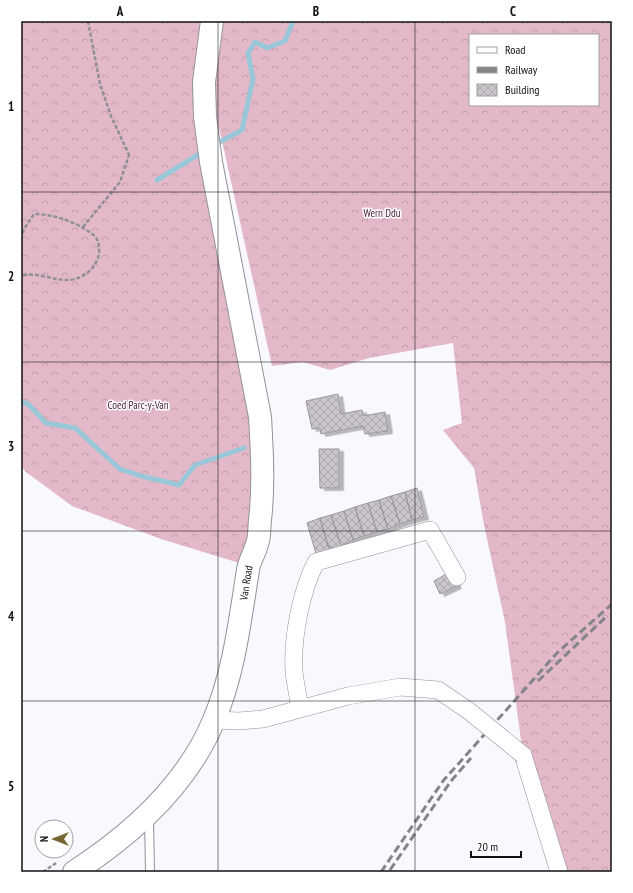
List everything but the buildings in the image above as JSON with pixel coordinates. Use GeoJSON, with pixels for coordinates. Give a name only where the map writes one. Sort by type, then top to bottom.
{"type":"FeatureCollection","features":[{"type":"Feature","properties":{"kind":"street","name":"Van Road"},"geometry":{"type":"LineString","coordinates":[[68,866],[118,842],[163,798],[196,755],[214,720],[237,646],[249,566],[258,544],[262,505],[263,455],[260,418],[211,162],[205,117],[204,82],[212,21]]}},
{"type":"Feature","properties":{"kind":"street"},"geometry":{"type":"LineString","coordinates":[[300,708],[294,670],[298,613],[310,573],[316,562],[430,530],[457,577]]}},
{"type":"Feature","properties":{"kind":"street"},"geometry":{"type":"LineString","coordinates":[[214,720],[239,721],[263,719],[348,696],[400,687],[438,690],[469,711],[523,755],[559,872]]}},
{"type":"Feature","properties":{"kind":"lane"},"geometry":{"type":"LineString","coordinates":[[149,812],[150,872]]}},
{"type":"Feature","properties":{"kind":"path"},"geometry":{"type":"LineString","coordinates":[[83,228],[120,182],[130,156],[111,116],[100,84],[88,21]]}},
{"type":"Feature","properties":{"kind":"path"},"geometry":{"type":"LineString","coordinates":[[21,239],[24,229],[34,214],[60,219],[83,228],[92,234],[99,242],[100,255],[93,269],[70,280],[28,274],[21,276]]}},
{"type":"Feature","properties":{"kind":"path"},"geometry":{"type":"LineString","coordinates":[[43,872],[68,866]]}},
{"type":"Feature","properties":{"kind":"green space","name":"Coed Parc-y-Van"},"geometry":{"type":"Polygon","coordinates":[[[21,21],[212,21],[204,82],[260,417],[249,566],[161,539],[72,506],[26,472],[21,466],[21,21]]]}},
{"type":"Feature","properties":{"kind":"green space","name":"Wern Ddu"},"geometry":{"type":"Polygon","coordinates":[[[214,21],[612,21],[612,872],[559,872],[523,755],[505,622],[484,525],[474,468],[443,430],[462,423],[453,343],[369,358],[330,370],[303,362],[272,366],[216,114],[214,21]]]}},
{"type":"Feature","properties":{"kind":"waterway"},"geometry":{"type":"LineString","coordinates":[[214,145],[242,130],[253,79],[248,53],[255,42],[267,48],[285,41],[293,21]]}},
{"type":"Feature","properties":{"kind":"waterway"},"geometry":{"type":"LineString","coordinates":[[157,180],[204,151]]}},
{"type":"Feature","properties":{"kind":"waterway"},"geometry":{"type":"LineString","coordinates":[[21,402],[28,404],[46,423],[75,428],[120,469],[141,476],[179,485],[195,465],[244,448]]}},
{"type":"Feature","properties":{"kind":"railway"},"geometry":{"type":"LineString","coordinates":[[381,872],[443,781],[557,653],[612,604]]}},
{"type":"Feature","properties":{"kind":"railway"},"geometry":{"type":"LineString","coordinates":[[538,681],[605,618]]}},
{"type":"Feature","properties":{"kind":"railway"},"geometry":{"type":"LineString","coordinates":[[390,870],[451,781],[471,758]]}}]}
